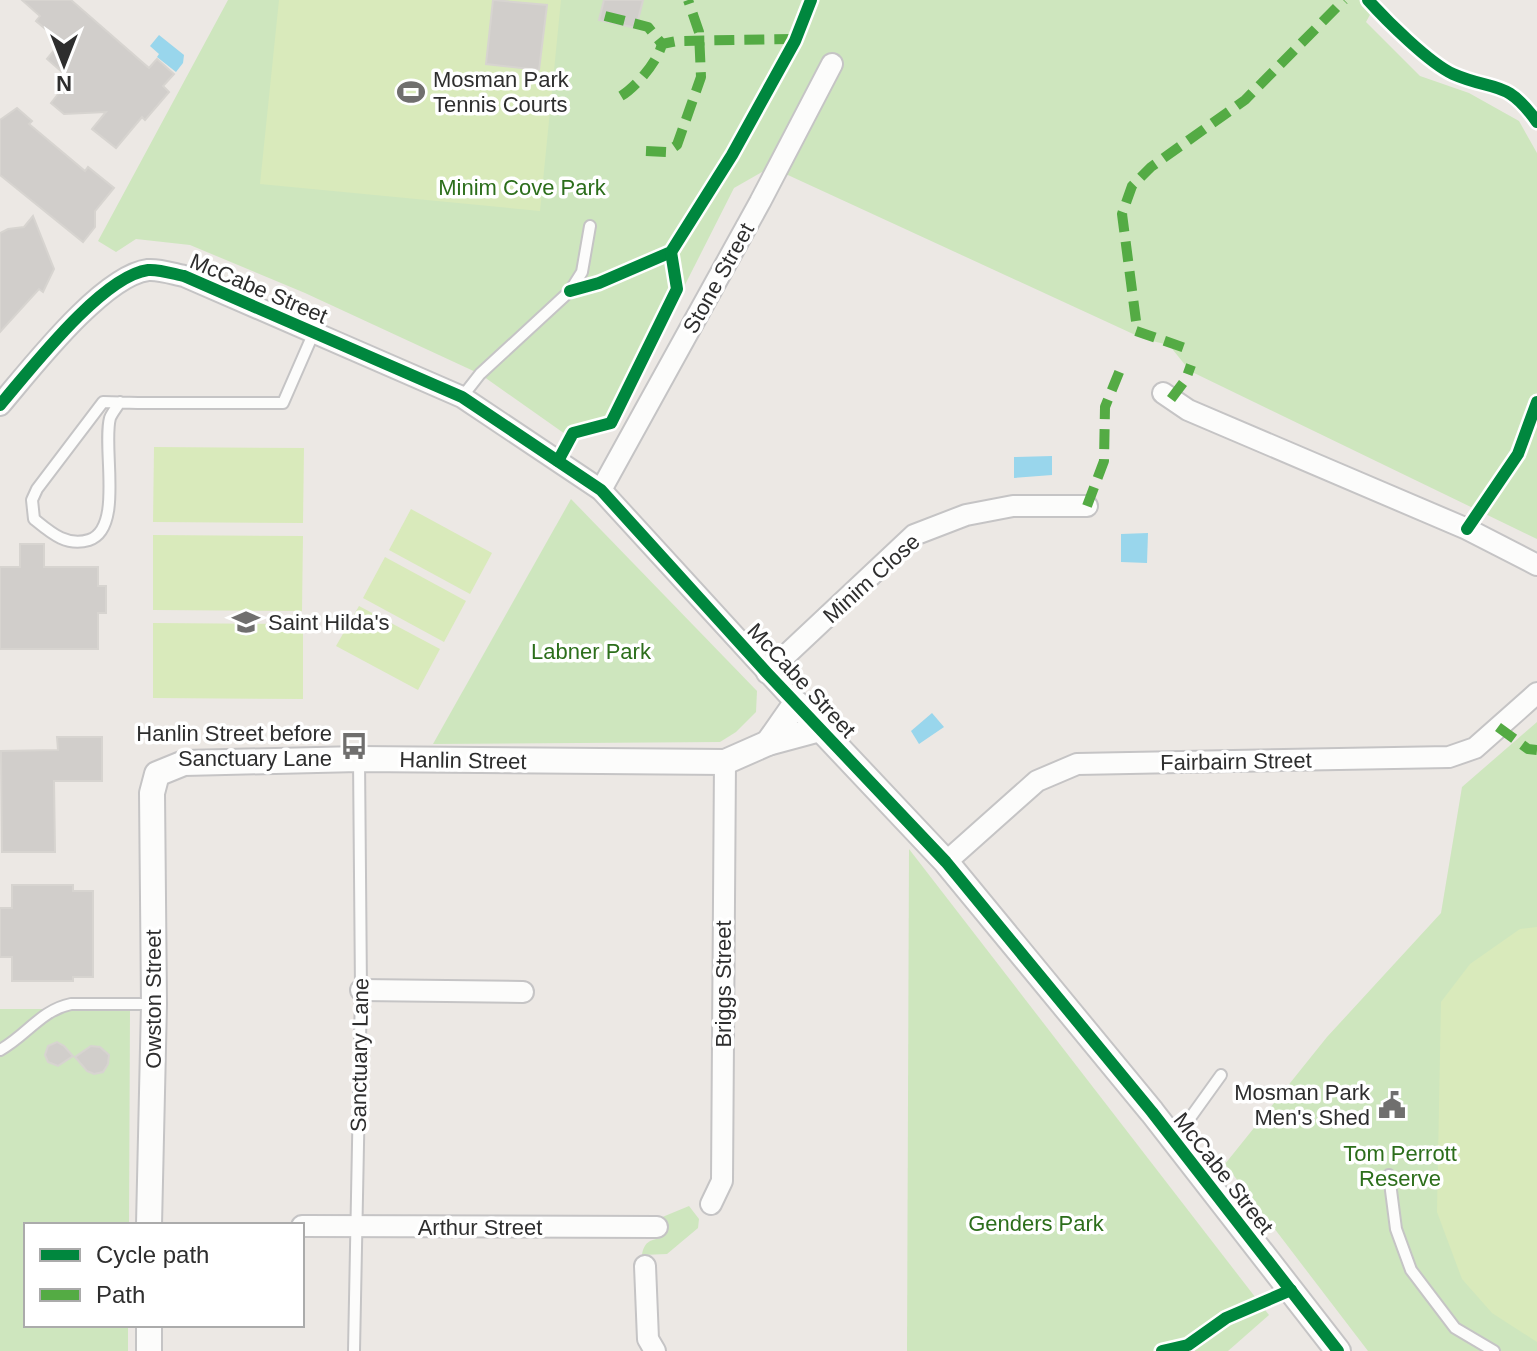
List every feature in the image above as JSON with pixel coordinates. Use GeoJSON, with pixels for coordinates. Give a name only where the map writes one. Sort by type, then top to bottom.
{"type":"FeatureCollection","features":[{"type":"Feature","properties":{"kind":"street","name":"Stone Street"},"geometry":{"type":"LineString","coordinates":[[601,490],[760,202],[832,64]]}},
{"type":"Feature","properties":{"kind":"street","name":"McCabe Street"},"geometry":{"type":"LineString","coordinates":[[0,405],[83,309],[120,282],[148,270],[184,276],[462,397],[601,490],[767,673],[946,862],[1174,1141],[1338,1351]]}},
{"type":"Feature","properties":{"kind":"street"},"geometry":{"type":"LineString","coordinates":[[1163,393],[1188,410],[1467,529],[1537,565]]}},
{"type":"Feature","properties":{"kind":"street","name":"Minim Close"},"geometry":{"type":"LineString","coordinates":[[767,673],[914,535],[966,515],[1013,506],[1087,506]]}},
{"type":"Feature","properties":{"kind":"street","name":"Fairbairn Street"},"geometry":{"type":"LineString","coordinates":[[946,862],[1037,781],[1077,764],[1449,757],[1475,748],[1537,693]]}},
{"type":"Feature","properties":{"kind":"street"},"geometry":{"type":"LineString","coordinates":[[768,743],[796,703]]}},
{"type":"Feature","properties":{"kind":"street","name":"Hanlin Street"},"geometry":{"type":"LineString","coordinates":[[157,774],[184,763],[359,759],[725,762],[768,743],[820,729]]}},
{"type":"Feature","properties":{"kind":"street","name":"Briggs Street"},"geometry":{"type":"LineString","coordinates":[[711,1204],[722,1181],[725,762]]}},
{"type":"Feature","properties":{"kind":"street","name":"Owston Street"},"geometry":{"type":"LineString","coordinates":[[149,1223],[154,1004],[152,793],[157,774]]}},
{"type":"Feature","properties":{"kind":"street"},"geometry":{"type":"LineString","coordinates":[[361,990],[523,992]]}},
{"type":"Feature","properties":{"kind":"street","name":"Arthur Street"},"geometry":{"type":"LineString","coordinates":[[304,1226],[657,1227]]}},
{"type":"Feature","properties":{"kind":"street"},"geometry":{"type":"LineString","coordinates":[[645,1266],[648,1339],[655,1351]]}},
{"type":"Feature","properties":{"kind":"street"},"geometry":{"type":"LineString","coordinates":[[149,1327],[149,1351]]}},
{"type":"Feature","properties":{"kind":"lane"},"geometry":{"type":"LineString","coordinates":[[462,397],[480,374],[570,291],[582,272],[590,226]]}},
{"type":"Feature","properties":{"kind":"lane"},"geometry":{"type":"LineString","coordinates":[[120,402],[110,418],[107,523],[95,538],[83,542],[61,540],[34,519],[32,500],[37,489],[103,402],[120,402],[283,403],[314,332]]}},
{"type":"Feature","properties":{"kind":"lane","name":"Sanctuary Lane"},"geometry":{"type":"LineString","coordinates":[[354,1351],[361,990],[359,759]]}},
{"type":"Feature","properties":{"kind":"lane"},"geometry":{"type":"LineString","coordinates":[[0,1050],[58,1007],[71,1004],[154,1004]]}},
{"type":"Feature","properties":{"kind":"lane"},"geometry":{"type":"LineString","coordinates":[[1174,1141],[1221,1075]]}},
{"type":"Feature","properties":{"kind":"lane"},"geometry":{"type":"LineString","coordinates":[[1389,1175],[1396,1229],[1411,1270],[1455,1328],[1494,1351]]}},
{"type":"Feature","properties":{"kind":"green space","name":"Minim Cove Park"},"geometry":{"type":"Polygon","coordinates":[[[228,0],[1378,0],[1366,22],[1420,76],[1469,93],[1519,121],[1537,153],[1537,539],[1190,371],[1169,345],[1144,339],[777,170],[762,172],[734,188],[612,429],[575,441],[480,374],[305,293],[190,245],[136,239],[116,252],[98,241],[228,0]]]}},
{"type":"Feature","properties":{"kind":"green space","name":"Mosman Park Tennis Courts"},"geometry":{"type":"Polygon","coordinates":[[[279,0],[561,0],[540,211],[260,184],[279,0]]]}},
{"type":"Feature","properties":{"kind":"green space"},"geometry":{"type":"Polygon","coordinates":[[[154,447],[304,448],[303,523],[153,522],[154,447]]]}},
{"type":"Feature","properties":{"kind":"green space","name":"Labner Park"},"geometry":{"type":"Polygon","coordinates":[[[571,499],[757,691],[756,712],[736,732],[720,742],[433,744],[571,499]]]}},
{"type":"Feature","properties":{"kind":"green space"},"geometry":{"type":"Polygon","coordinates":[[[411,509],[492,553],[470,594],[389,550],[411,509]]]}},
{"type":"Feature","properties":{"kind":"green space"},"geometry":{"type":"Polygon","coordinates":[[[153,535],[303,536],[302,611],[153,610],[153,535]]]}},
{"type":"Feature","properties":{"kind":"green space"},"geometry":{"type":"Polygon","coordinates":[[[385,557],[466,601],[444,642],[363,598],[385,557]]]}},
{"type":"Feature","properties":{"kind":"green space"},"geometry":{"type":"Polygon","coordinates":[[[359,606],[440,649],[418,690],[336,646],[359,606]]]}},
{"type":"Feature","properties":{"kind":"green space"},"geometry":{"type":"Polygon","coordinates":[[[153,623],[303,624],[303,699],[153,698],[153,623]]]}},
{"type":"Feature","properties":{"kind":"green space","name":"Tom Perrott Reserve"},"geometry":{"type":"Polygon","coordinates":[[[1537,722],[1537,1351],[1368,1351],[1225,1164],[1327,1037],[1441,913],[1462,787],[1537,722]]]}},
{"type":"Feature","properties":{"kind":"green space","name":"Genders Park"},"geometry":{"type":"Polygon","coordinates":[[[909,849],[1269,1315],[1228,1351],[907,1351],[909,849]]]}},
{"type":"Feature","properties":{"kind":"green space"},"geometry":{"type":"Polygon","coordinates":[[[1537,927],[1537,1342],[1492,1313],[1462,1279],[1437,1212],[1441,1002],[1470,964],[1520,929],[1537,927]]]}},
{"type":"Feature","properties":{"kind":"green space"},"geometry":{"type":"Polygon","coordinates":[[[0,1009],[130,1009],[129,1223],[24,1223],[24,1327],[128,1327],[128,1351],[0,1351],[0,1009]]]}},
{"type":"Feature","properties":{"kind":"green space"},"geometry":{"type":"Polygon","coordinates":[[[689,1206],[699,1219],[698,1228],[667,1254],[642,1255],[648,1242],[661,1238],[660,1218],[689,1206]]]}},
{"type":"Feature","properties":{"kind":"water"},"geometry":{"type":"Polygon","coordinates":[[[159,35],[184,55],[183,63],[176,72],[157,57],[159,54],[150,46],[159,35]]]}},
{"type":"Feature","properties":{"kind":"water"},"geometry":{"type":"Polygon","coordinates":[[[1052,456],[1052,475],[1014,478],[1014,457],[1052,456]]]}},
{"type":"Feature","properties":{"kind":"water"},"geometry":{"type":"Polygon","coordinates":[[[1148,533],[1147,563],[1121,562],[1121,534],[1148,533]]]}},
{"type":"Feature","properties":{"kind":"water"},"geometry":{"type":"Polygon","coordinates":[[[932,713],[944,727],[919,744],[911,731],[932,713]]]}},
{"type":"Feature","properties":{"kind":"building"},"geometry":{"type":"Polygon","coordinates":[[[22,0],[71,0],[149,68],[157,59],[174,74],[163,86],[169,92],[145,120],[142,117],[116,148],[92,129],[106,112],[64,114],[51,103],[70,79],[47,59],[61,42],[36,21],[40,16],[22,0]]]}},
{"type":"Feature","properties":{"kind":"building"},"geometry":{"type":"Polygon","coordinates":[[[493,0],[547,5],[539,70],[486,64],[493,0]]]}},
{"type":"Feature","properties":{"kind":"building"},"geometry":{"type":"Polygon","coordinates":[[[604,0],[643,0],[636,28],[599,20],[604,0]]]}},
{"type":"Feature","properties":{"kind":"building"},"geometry":{"type":"Polygon","coordinates":[[[17,108],[32,121],[29,124],[85,171],[88,167],[114,188],[95,211],[95,227],[83,242],[0,175],[0,120],[17,108]]]}},
{"type":"Feature","properties":{"kind":"building"},"geometry":{"type":"Polygon","coordinates":[[[33,216],[54,269],[43,292],[39,289],[0,332],[0,233],[24,227],[33,216]]]}},
{"type":"Feature","properties":{"kind":"building"},"geometry":{"type":"Polygon","coordinates":[[[20,544],[44,544],[44,567],[98,567],[98,586],[106,586],[106,613],[98,613],[98,649],[0,649],[0,567],[20,567],[20,544]]]}},
{"type":"Feature","properties":{"kind":"building"},"geometry":{"type":"Polygon","coordinates":[[[57,737],[102,737],[102,781],[54,781],[55,852],[2,852],[1,751],[58,750],[57,737]]]}},
{"type":"Feature","properties":{"kind":"building"},"geometry":{"type":"Polygon","coordinates":[[[12,885],[73,885],[73,891],[93,891],[93,977],[73,977],[73,981],[12,981],[12,957],[0,957],[0,908],[12,908],[12,885]]]}},
{"type":"Feature","properties":{"kind":"building"},"geometry":{"type":"Polygon","coordinates":[[[57,1042],[73,1056],[58,1066],[48,1062],[45,1055],[48,1046],[57,1042]]]}},
{"type":"Feature","properties":{"kind":"building"},"geometry":{"type":"Polygon","coordinates":[[[91,1046],[100,1047],[109,1055],[103,1072],[94,1074],[87,1071],[75,1057],[91,1046]]]}},
{"type":"Feature","properties":{"kind":"marked path"},"geometry":{"type":"LineString","coordinates":[[646,151],[667,152],[677,145],[701,77],[699,32],[688,0]]}},
{"type":"Feature","properties":{"kind":"marked path"},"geometry":{"type":"LineString","coordinates":[[1136,321],[1122,214],[1132,186],[1151,167],[1245,100],[1344,0]]}},
{"type":"Feature","properties":{"kind":"marked path"},"geometry":{"type":"LineString","coordinates":[[605,16],[648,27],[662,44]]}},
{"type":"Feature","properties":{"kind":"marked path"},"geometry":{"type":"LineString","coordinates":[[621,96],[646,73],[662,44],[677,41],[796,39]]}},
{"type":"Feature","properties":{"kind":"marked path"},"geometry":{"type":"LineString","coordinates":[[1136,331],[1185,348]]}},
{"type":"Feature","properties":{"kind":"marked path"},"geometry":{"type":"LineString","coordinates":[[1087,506],[1104,461],[1105,407],[1122,365]]}},
{"type":"Feature","properties":{"kind":"marked path"},"geometry":{"type":"LineString","coordinates":[[1171,399],[1186,379],[1191,365]]}},
{"type":"Feature","properties":{"kind":"marked path"},"geometry":{"type":"LineString","coordinates":[[1498,727],[1528,749],[1537,750]]}},
{"type":"Feature","properties":{"kind":"cycle path"},"geometry":{"type":"LineString","coordinates":[[570,291],[599,283],[671,252],[732,155],[795,41],[811,0]]}},
{"type":"Feature","properties":{"kind":"cycle path"},"geometry":{"type":"LineString","coordinates":[[1368,0],[1432,61],[1453,74],[1508,92],[1537,122]]}},
{"type":"Feature","properties":{"kind":"cycle path"},"geometry":{"type":"LineString","coordinates":[[558,461],[573,433],[611,423],[677,289],[671,252]]}},
{"type":"Feature","properties":{"kind":"cycle path"},"geometry":{"type":"LineString","coordinates":[[0,405],[48,348],[89,306],[130,276],[157,270],[184,276],[462,397],[601,490],[767,673],[946,862],[1152,1112],[1338,1351]]}},
{"type":"Feature","properties":{"kind":"cycle path"},"geometry":{"type":"LineString","coordinates":[[1467,529],[1518,454],[1537,402]]}},
{"type":"Feature","properties":{"kind":"cycle path"},"geometry":{"type":"LineString","coordinates":[[1162,1351],[1188,1345],[1226,1318],[1291,1290]]}},
{"type":"Feature","properties":{"kind":"place","name":"Mosman Park Tennis Courts"},"geometry":{"type":"Point","coordinates":[411,92]}},
{"type":"Feature","properties":{"kind":"place","name":"Saint Hilda's"},"geometry":{"type":"Point","coordinates":[246,622]}},
{"type":"Feature","properties":{"kind":"place","name":"Hanlin Street before Sanctuary Lane"},"geometry":{"type":"Point","coordinates":[354,746]}},
{"type":"Feature","properties":{"kind":"place","name":"Mosman Park Men's Shed"},"geometry":{"type":"Point","coordinates":[1392,1105]}}]}
